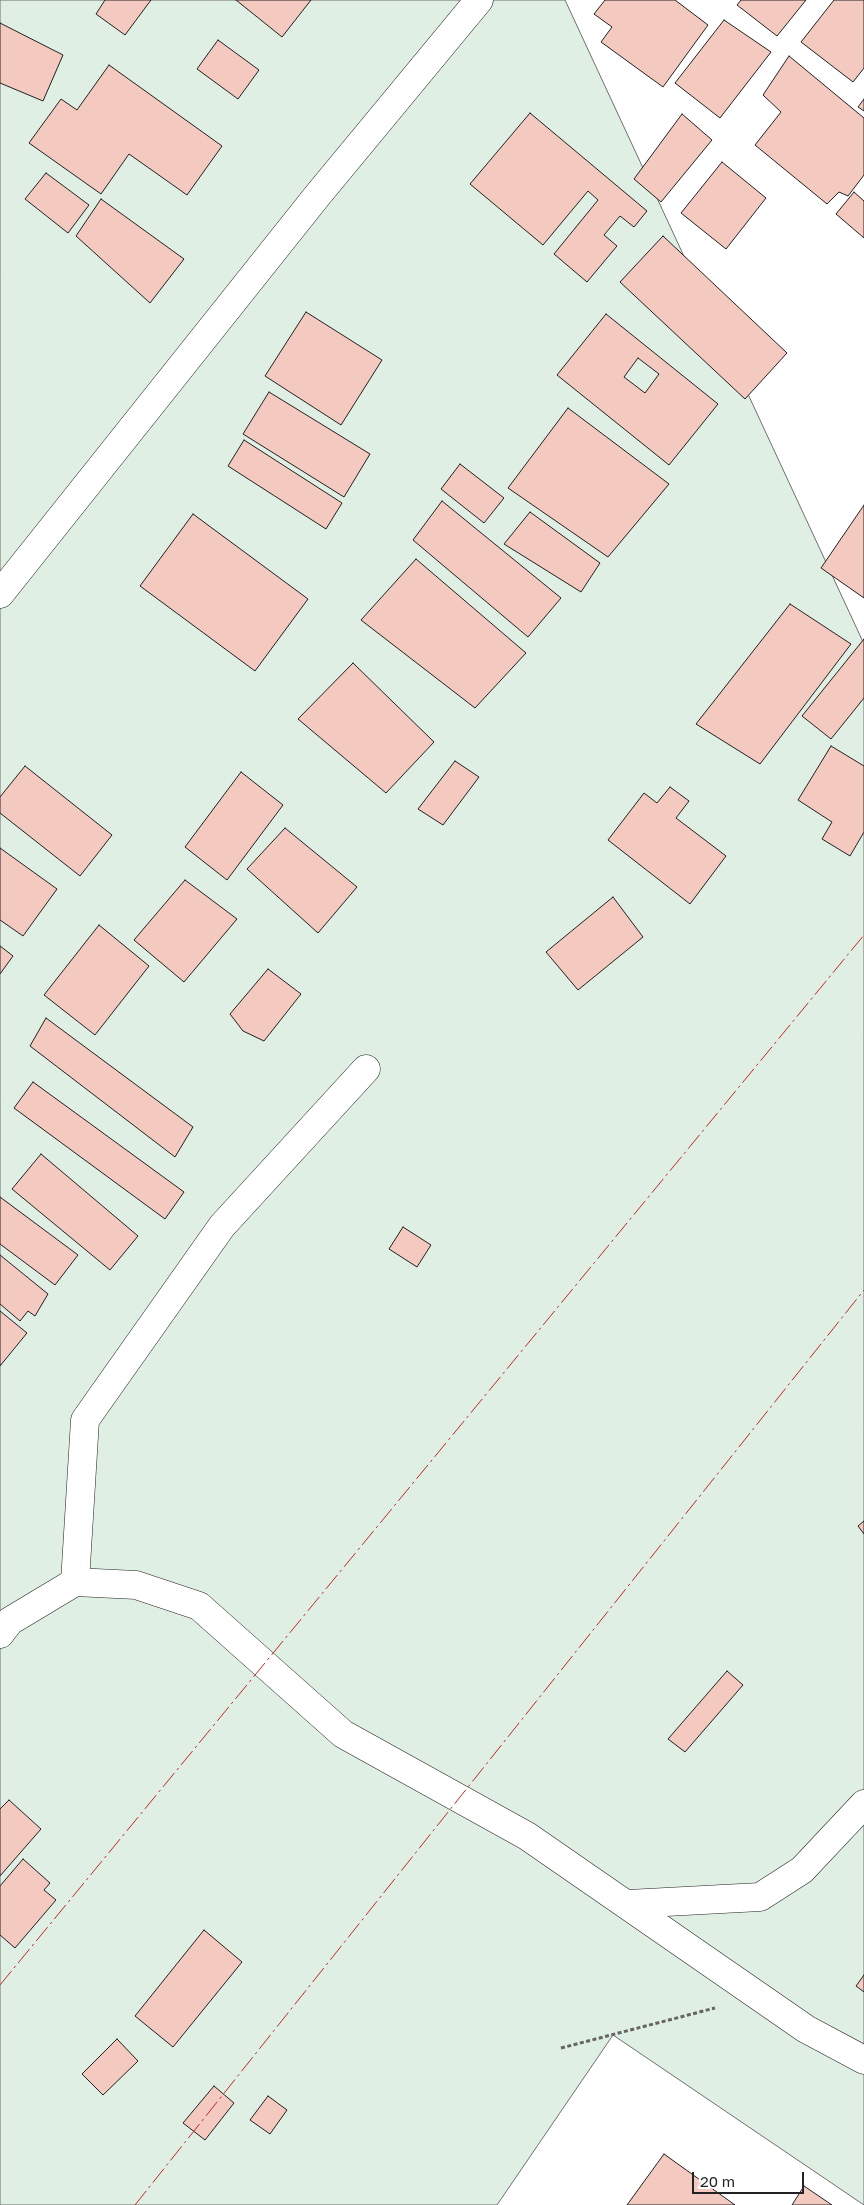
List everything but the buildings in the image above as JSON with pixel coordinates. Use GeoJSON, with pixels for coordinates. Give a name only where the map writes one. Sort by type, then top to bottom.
{"type":"FeatureCollection","features":[{"type":"Feature","properties":{"kind":"street"},"geometry":{"type":"LineString","coordinates":[[0,594],[317,196],[478,0]]}},
{"type":"Feature","properties":{"kind":"street"},"geometry":{"type":"LineString","coordinates":[[74,1582],[85,1420],[222,1226],[366,1069]]}},
{"type":"Feature","properties":{"kind":"street"},"geometry":{"type":"LineString","coordinates":[[0,1634],[10,1621],[74,1582],[136,1585],[199,1606],[343,1734],[527,1836],[628,1904],[806,2029],[864,2060]]}},
{"type":"Feature","properties":{"kind":"street"},"geometry":{"type":"LineString","coordinates":[[628,1904],[760,1897],[802,1870],[864,1804]]}},
{"type":"Feature","properties":{"kind":"path"},"geometry":{"type":"LineString","coordinates":[[561,2048],[760,1996]]}},
{"type":"Feature","properties":{"kind":"green space"},"geometry":{"type":"Polygon","coordinates":[[[0,0],[565,0],[864,644],[864,2205],[613,2035],[497,2205],[0,2205],[0,0]]]}},
{"type":"Feature","properties":{"kind":"power"},"geometry":{"type":"LineString","coordinates":[[0,1985],[864,935]]}},
{"type":"Feature","properties":{"kind":"power"},"geometry":{"type":"LineString","coordinates":[[135,2205],[864,1290]]}}]}
